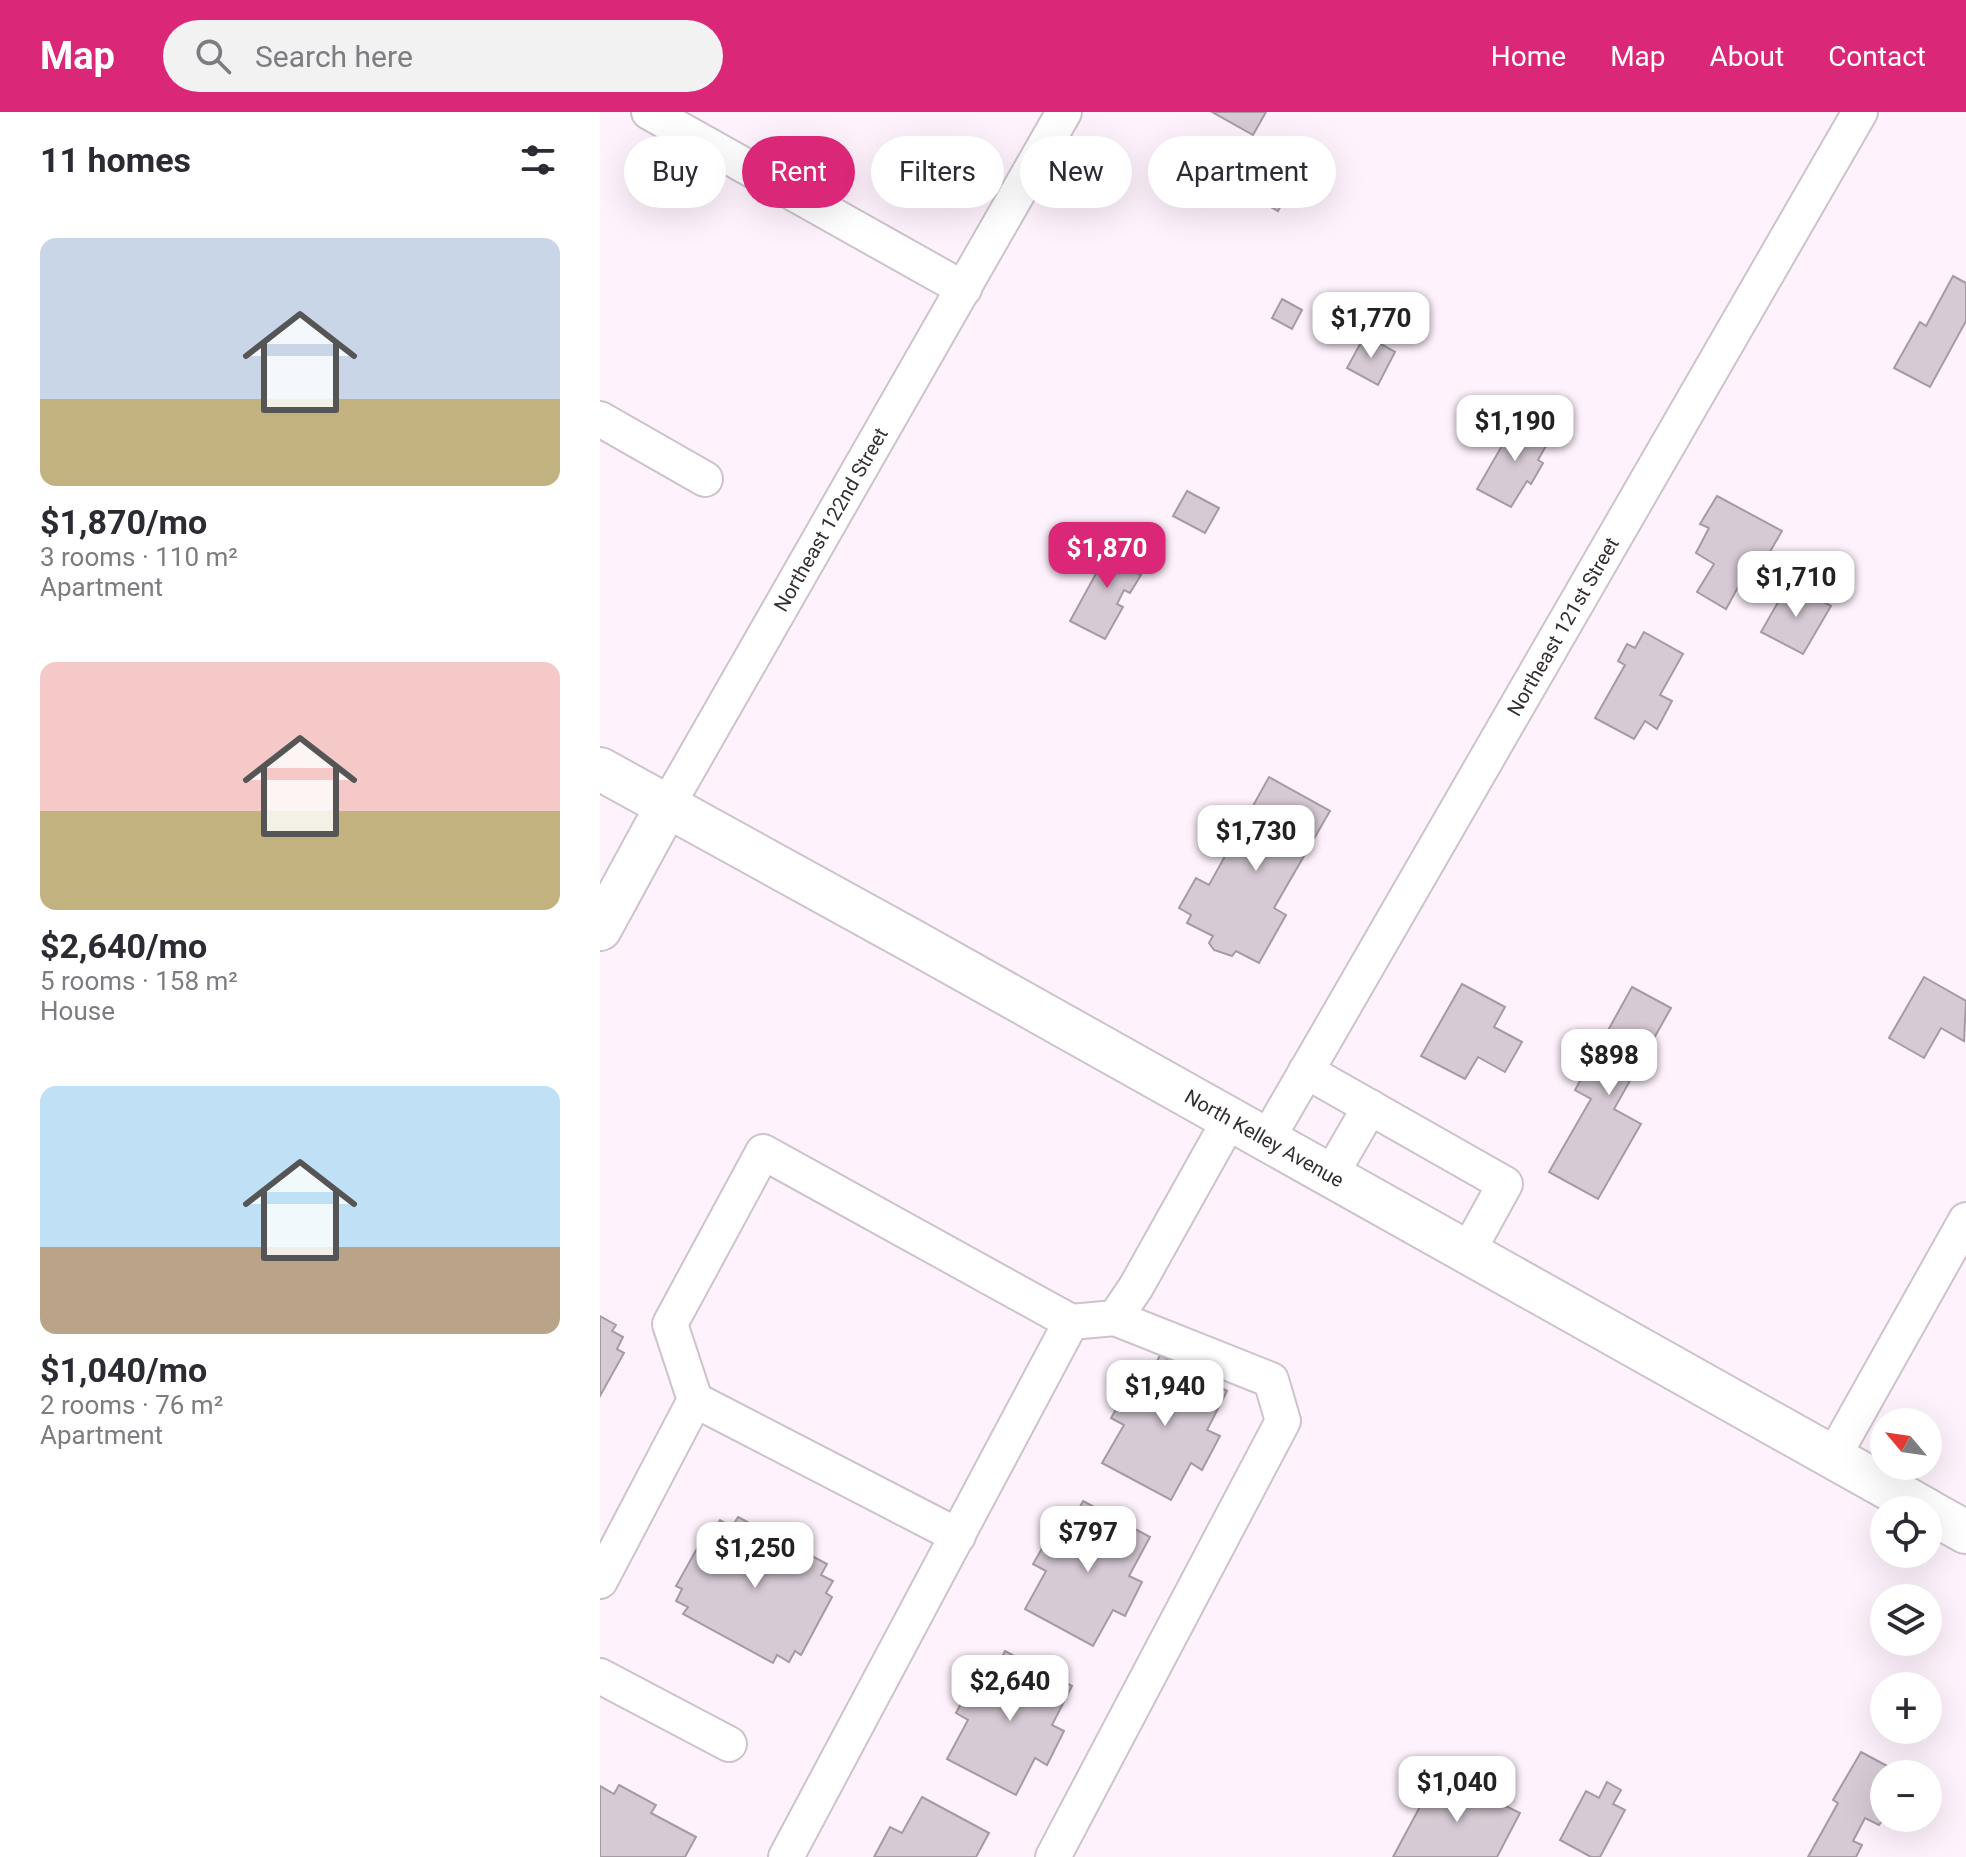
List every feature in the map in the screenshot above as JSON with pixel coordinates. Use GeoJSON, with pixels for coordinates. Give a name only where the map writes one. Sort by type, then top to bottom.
{"type":"FeatureCollection","features":[{"type":"Feature","properties":{"kind":"main road","name":"North Kelley Avenue"},"geometry":{"type":"LineString","coordinates":[[600,769],[1902,1496]]}},
{"type":"Feature","properties":{"kind":"main road","name":"Northeast 122nd Street"},"geometry":{"type":"LineString","coordinates":[[600,929],[667,806]]}},
{"type":"Feature","properties":{"kind":"main road","name":"North Kelley Avenue"},"geometry":{"type":"LineString","coordinates":[[1942,1518],[1966,1532]]}},
{"type":"Feature","properties":{"kind":"street"},"geometry":{"type":"LineString","coordinates":[[649,112],[964,289]]}},
{"type":"Feature","properties":{"kind":"street","name":"Northeast 122nd Street"},"geometry":{"type":"LineString","coordinates":[[667,806],[1064,112]]}},
{"type":"Feature","properties":{"kind":"street","name":"Northeast 121st Street"},"geometry":{"type":"LineString","coordinates":[[1266,1141],[1860,112]]}},
{"type":"Feature","properties":{"kind":"street"},"geometry":{"type":"LineString","coordinates":[[600,419],[705,479]]}},
{"type":"Feature","properties":{"kind":"street"},"geometry":{"type":"LineString","coordinates":[[1306,1071],[1505,1184],[1467,1253]]}},
{"type":"Feature","properties":{"kind":"street"},"geometry":{"type":"LineString","coordinates":[[1330,1176],[1370,1107]]}},
{"type":"Feature","properties":{"kind":"street"},"geometry":{"type":"LineString","coordinates":[[1115,1318],[1136,1287],[1230,1119]]}},
{"type":"Feature","properties":{"kind":"street"},"geometry":{"type":"LineString","coordinates":[[958,1536],[695,1400],[670,1324],[763,1152],[1071,1322],[1115,1318],[1271,1380],[1283,1421],[1053,1857]]}},
{"type":"Feature","properties":{"kind":"street"},"geometry":{"type":"LineString","coordinates":[[1833,1457],[1966,1220]]}},
{"type":"Feature","properties":{"kind":"street"},"geometry":{"type":"LineString","coordinates":[[786,1857],[1071,1322]]}},
{"type":"Feature","properties":{"kind":"street"},"geometry":{"type":"LineString","coordinates":[[600,1581],[695,1400]]}},
{"type":"Feature","properties":{"kind":"street"},"geometry":{"type":"LineString","coordinates":[[600,1676],[729,1744]]}},
{"type":"Feature","properties":{"kind":"building"},"geometry":{"type":"Polygon","coordinates":[[[1212,112],[1266,112],[1253,135],[1212,112]]]}},
{"type":"Feature","properties":{"kind":"building"},"geometry":{"type":"Polygon","coordinates":[[[1953,276],[1966,283],[1966,321],[1930,387],[1894,368],[1920,322],[1926,326],[1953,276]]]}},
{"type":"Feature","properties":{"kind":"building"},"geometry":{"type":"Polygon","coordinates":[[[1282,299],[1302,310],[1292,329],[1272,318],[1282,299]]]}},
{"type":"Feature","properties":{"kind":"building"},"geometry":{"type":"Polygon","coordinates":[[[1365,335],[1395,352],[1378,385],[1347,368],[1365,335]]]}},
{"type":"Feature","properties":{"kind":"building"},"geometry":{"type":"Polygon","coordinates":[[[1518,418],[1551,437],[1538,460],[1543,463],[1531,484],[1527,481],[1511,507],[1477,489],[1518,418]]]}},
{"type":"Feature","properties":{"kind":"building"},"geometry":{"type":"Polygon","coordinates":[[[1187,491],[1219,508],[1205,533],[1173,516],[1187,491]]]}},
{"type":"Feature","properties":{"kind":"building"},"geometry":{"type":"Polygon","coordinates":[[[1717,496],[1782,531],[1758,572],[1749,567],[1726,609],[1697,592],[1714,564],[1696,553],[1709,528],[1700,524],[1717,496]]]}},
{"type":"Feature","properties":{"kind":"building"},"geometry":{"type":"Polygon","coordinates":[[[1109,541],[1143,559],[1136,573],[1141,575],[1130,593],[1124,590],[1117,604],[1123,607],[1105,639],[1070,621],[1098,570],[1093,568],[1109,541]]]}},
{"type":"Feature","properties":{"kind":"building"},"geometry":{"type":"Polygon","coordinates":[[[1789,583],[1831,606],[1803,654],[1761,632],[1789,583]]]}},
{"type":"Feature","properties":{"kind":"building"},"geometry":{"type":"Polygon","coordinates":[[[1644,632],[1683,654],[1660,695],[1672,701],[1657,729],[1645,721],[1634,739],[1595,718],[1625,665],[1618,661],[1627,644],[1635,648],[1644,632]]]}},
{"type":"Feature","properties":{"kind":"building"},"geometry":{"type":"Polygon","coordinates":[[[1269,777],[1330,811],[1274,908],[1286,915],[1259,963],[1236,951],[1232,956],[1214,950],[1209,943],[1213,936],[1187,923],[1191,915],[1179,908],[1196,878],[1209,885],[1269,777]]]}},
{"type":"Feature","properties":{"kind":"building"},"geometry":{"type":"Polygon","coordinates":[[[1924,977],[1966,1001],[1964,1041],[1941,1028],[1924,1058],[1889,1038],[1924,977]]]}},
{"type":"Feature","properties":{"kind":"building"},"geometry":{"type":"Polygon","coordinates":[[[1462,984],[1505,1007],[1494,1027],[1522,1042],[1505,1072],[1478,1057],[1465,1079],[1421,1056],[1462,984]]]}},
{"type":"Feature","properties":{"kind":"building"},"geometry":{"type":"Polygon","coordinates":[[[1632,987],[1671,1008],[1614,1109],[1641,1124],[1598,1199],[1549,1172],[1591,1099],[1575,1090],[1632,987]]]}},
{"type":"Feature","properties":{"kind":"building"},"geometry":{"type":"Polygon","coordinates":[[[600,1316],[616,1325],[612,1331],[623,1337],[617,1349],[624,1353],[600,1396],[600,1316]]]}},
{"type":"Feature","properties":{"kind":"building"},"geometry":{"type":"Polygon","coordinates":[[[1160,1355],[1227,1391],[1207,1430],[1220,1436],[1202,1470],[1191,1463],[1171,1500],[1102,1463],[1124,1425],[1111,1418],[1130,1385],[1142,1391],[1160,1355]]]}},
{"type":"Feature","properties":{"kind":"building"},"geometry":{"type":"Polygon","coordinates":[[[1083,1501],[1150,1537],[1129,1576],[1142,1582],[1125,1616],[1113,1610],[1093,1646],[1025,1609],[1046,1571],[1033,1564],[1052,1531],[1064,1537],[1083,1501]]]}},
{"type":"Feature","properties":{"kind":"building"},"geometry":{"type":"Polygon","coordinates":[[[738,1517],[827,1564],[821,1575],[833,1581],[826,1593],[832,1597],[801,1655],[795,1651],[789,1662],[777,1655],[773,1663],[683,1614],[688,1607],[676,1601],[682,1589],[676,1586],[708,1529],[713,1532],[720,1520],[732,1527],[738,1517]]]}},
{"type":"Feature","properties":{"kind":"building"},"geometry":{"type":"Polygon","coordinates":[[[1005,1651],[1072,1686],[1052,1725],[1064,1731],[1047,1765],[1035,1758],[1016,1795],[947,1759],[968,1720],[956,1713],[974,1680],[986,1686],[1005,1651]]]}},
{"type":"Feature","properties":{"kind":"building"},"geometry":{"type":"Polygon","coordinates":[[[1861,1752],[1876,1760],[1870,1760],[1870,1820],[1865,1818],[1853,1841],[1862,1845],[1856,1857],[1808,1857],[1838,1803],[1833,1800],[1861,1752]]]}},
{"type":"Feature","properties":{"kind":"building"},"geometry":{"type":"Polygon","coordinates":[[[1438,1773],[1520,1813],[1497,1857],[1393,1857],[1438,1773]]]}},
{"type":"Feature","properties":{"kind":"building"},"geometry":{"type":"Polygon","coordinates":[[[1607,1782],[1621,1790],[1613,1804],[1625,1810],[1600,1857],[1591,1857],[1560,1840],[1586,1791],[1599,1798],[1607,1782]]]}},
{"type":"Feature","properties":{"kind":"building"},"geometry":{"type":"Polygon","coordinates":[[[619,1785],[656,1805],[651,1813],[696,1837],[685,1857],[600,1857],[600,1786],[614,1794],[619,1785]]]}},
{"type":"Feature","properties":{"kind":"building"},"geometry":{"type":"Polygon","coordinates":[[[922,1797],[989,1833],[976,1857],[874,1857],[890,1827],[902,1833],[922,1797]]]}}]}
